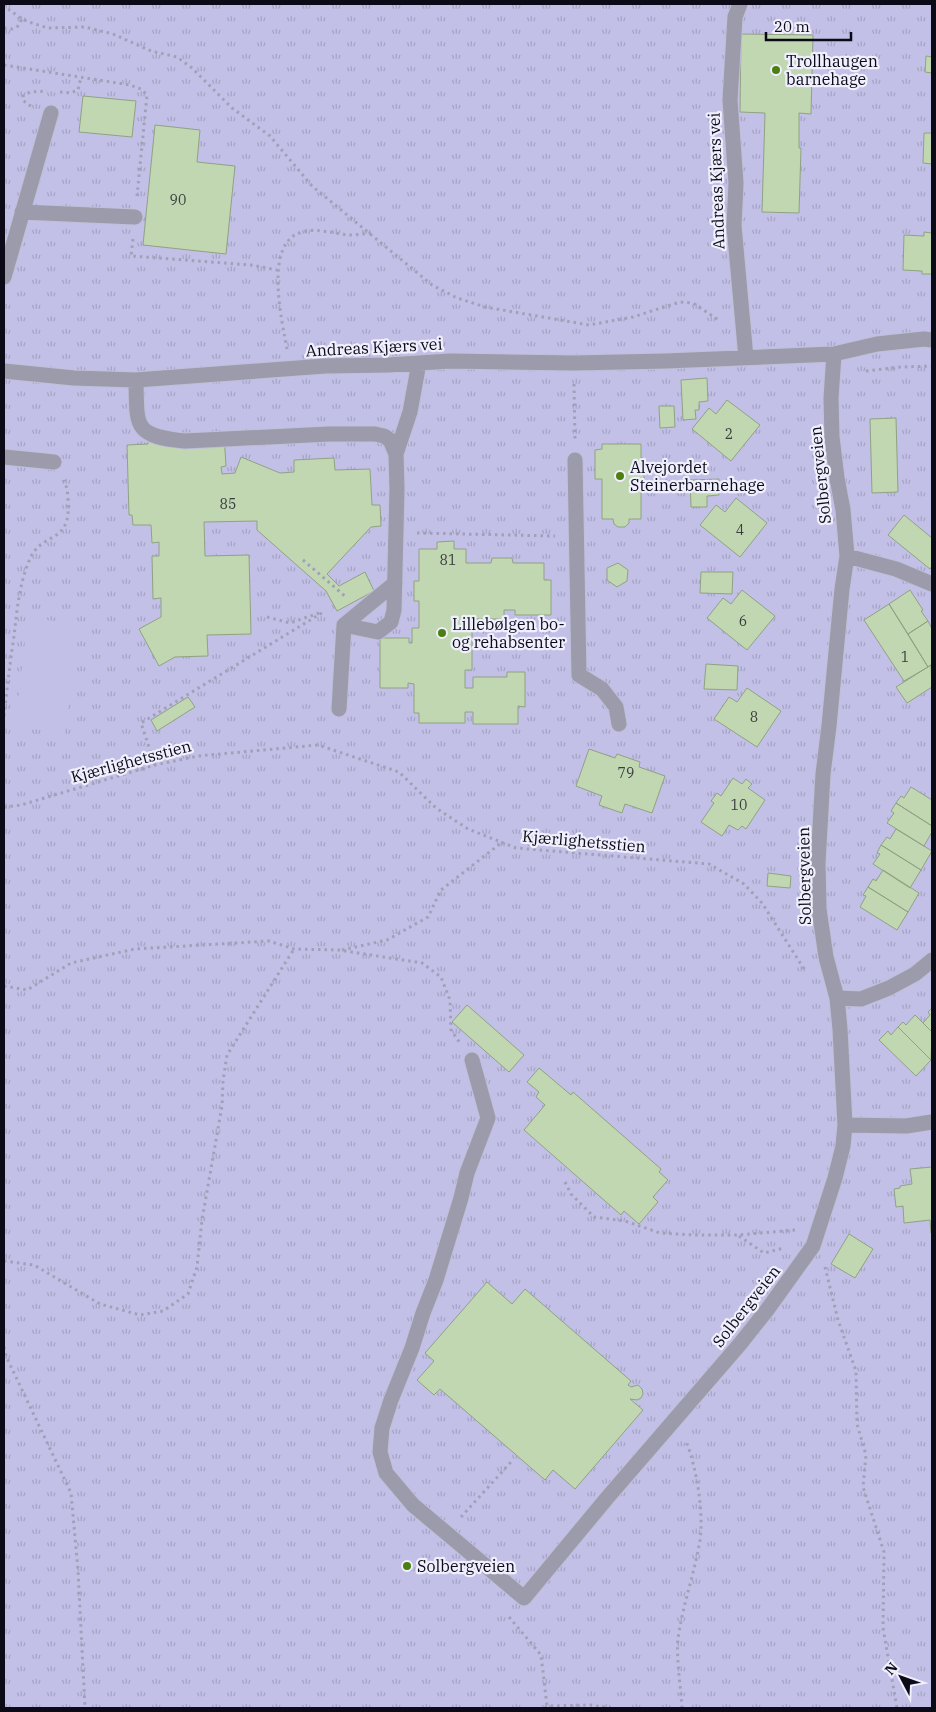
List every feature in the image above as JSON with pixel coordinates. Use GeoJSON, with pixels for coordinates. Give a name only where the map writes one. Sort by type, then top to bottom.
{"type":"FeatureCollection","features":[{"type":"Feature","properties":{"kind":"street","name":"Andreas Kjærs vei"},"geometry":{"type":"LineString","coordinates":[[740,4],[735,17],[730,100],[736,183],[734,226],[746,358]]}},
{"type":"Feature","properties":{"kind":"street"},"geometry":{"type":"LineString","coordinates":[[4,278],[51,113]]}},
{"type":"Feature","properties":{"kind":"street"},"geometry":{"type":"LineString","coordinates":[[22,212],[135,217]]}},
{"type":"Feature","properties":{"kind":"street","name":"Andreas Kjærs vei"},"geometry":{"type":"LineString","coordinates":[[4,371],[74,378],[136,380],[290,369],[450,361],[574,363],[834,354],[877,344],[932,340]]}},
{"type":"Feature","properties":{"kind":"street","name":"Solbergveien"},"geometry":{"type":"LineString","coordinates":[[472,1060],[488,1118],[467,1173],[436,1280],[382,1428],[380,1452],[386,1473],[413,1505],[524,1598],[767,1310],[813,1246],[835,1178],[843,1146],[846,1125],[837,998],[826,957],[819,909],[818,863],[823,774],[846,556],[832,436],[831,398],[834,354]]}},
{"type":"Feature","properties":{"kind":"street"},"geometry":{"type":"LineString","coordinates":[[344,625],[378,632],[391,622],[396,582],[396,454],[410,412],[419,363]]}},
{"type":"Feature","properties":{"kind":"street"},"geometry":{"type":"LineString","coordinates":[[136,380],[139,422],[146,432],[162,439],[185,441],[329,434],[375,434],[390,440],[396,454]]}},
{"type":"Feature","properties":{"kind":"street"},"geometry":{"type":"LineString","coordinates":[[4,458],[54,462]]}},
{"type":"Feature","properties":{"kind":"street"},"geometry":{"type":"LineString","coordinates":[[576,460],[579,675],[602,689],[616,707],[619,724]]}},
{"type":"Feature","properties":{"kind":"street"},"geometry":{"type":"LineString","coordinates":[[846,556],[896,569],[932,584]]}},
{"type":"Feature","properties":{"kind":"street"},"geometry":{"type":"LineString","coordinates":[[338,709],[344,625],[396,582]]}},
{"type":"Feature","properties":{"kind":"street"},"geometry":{"type":"LineString","coordinates":[[837,998],[861,999],[882,991],[915,974],[932,960]]}},
{"type":"Feature","properties":{"kind":"street"},"geometry":{"type":"LineString","coordinates":[[846,1125],[906,1126],[932,1122]]}},
{"type":"Feature","properties":{"kind":"path"},"geometry":{"type":"LineString","coordinates":[[4,4],[22,19],[48,28],[85,27],[114,34],[151,50],[177,57],[192,68],[232,108],[270,136],[312,186],[432,284],[457,298],[485,307],[589,326],[634,318],[680,302],[693,303],[744,336]]}},
{"type":"Feature","properties":{"kind":"path"},"geometry":{"type":"LineString","coordinates":[[4,28],[12,29],[18,26],[22,19]]}},
{"type":"Feature","properties":{"kind":"path"},"geometry":{"type":"LineString","coordinates":[[4,65],[130,85],[142,89],[147,95],[131,256],[251,265],[277,270]]}},
{"type":"Feature","properties":{"kind":"path"},"geometry":{"type":"LineString","coordinates":[[290,369],[281,313],[277,270],[281,253],[288,241],[300,232],[316,230],[350,235],[371,233]]}},
{"type":"Feature","properties":{"kind":"path"},"geometry":{"type":"LineString","coordinates":[[574,363],[576,460]]}},
{"type":"Feature","properties":{"kind":"path"},"geometry":{"type":"LineString","coordinates":[[833,376],[901,367],[932,366]]}},
{"type":"Feature","properties":{"kind":"path"},"geometry":{"type":"LineString","coordinates":[[4,716],[18,598],[29,560],[38,546],[58,535],[66,526],[69,511],[68,491],[54,462]]}},
{"type":"Feature","properties":{"kind":"path"},"geometry":{"type":"LineString","coordinates":[[396,533],[576,536]]}},
{"type":"Feature","properties":{"kind":"path"},"geometry":{"type":"LineString","coordinates":[[303,560],[361,609]]}},
{"type":"Feature","properties":{"kind":"path"},"geometry":{"type":"LineString","coordinates":[[326,611],[344,625]]}},
{"type":"Feature","properties":{"kind":"path"},"geometry":{"type":"LineString","coordinates":[[267,616],[290,623],[326,611]]}},
{"type":"Feature","properties":{"kind":"path"},"geometry":{"type":"LineString","coordinates":[[155,765],[141,723],[326,611]]}},
{"type":"Feature","properties":{"kind":"path","name":"Kjærlighetsstien"},"geometry":{"type":"LineString","coordinates":[[4,807],[21,805],[155,765],[198,756],[318,745],[399,772],[436,808],[468,830],[516,848],[709,864],[744,884],[762,904],[804,970],[837,998]]}},
{"type":"Feature","properties":{"kind":"path"},"geometry":{"type":"LineString","coordinates":[[338,950],[387,940],[428,917],[441,890],[501,843]]}},
{"type":"Feature","properties":{"kind":"path"},"geometry":{"type":"LineString","coordinates":[[4,986],[27,990],[72,962],[135,949],[269,941],[294,948],[338,950],[422,963],[441,977],[450,1000],[450,1030],[472,1060]]}},
{"type":"Feature","properties":{"kind":"path"},"geometry":{"type":"LineString","coordinates":[[4,1261],[34,1265],[100,1304],[140,1315],[163,1311],[188,1294],[197,1267],[202,1220],[222,1106],[227,1055],[294,948]]}},
{"type":"Feature","properties":{"kind":"path"},"geometry":{"type":"LineString","coordinates":[[565,1182],[571,1194],[594,1217],[625,1221],[660,1233],[738,1236],[801,1229]]}},
{"type":"Feature","properties":{"kind":"path"},"geometry":{"type":"LineString","coordinates":[[738,1236],[764,1253],[792,1245]]}},
{"type":"Feature","properties":{"kind":"path"},"geometry":{"type":"LineString","coordinates":[[813,1246],[823,1259],[838,1320],[856,1371],[857,1424],[866,1455],[863,1487],[884,1552],[883,1628],[897,1708]]}},
{"type":"Feature","properties":{"kind":"path"},"geometry":{"type":"LineString","coordinates":[[4,1348],[6,1356],[71,1493],[78,1570],[85,1708]]}},
{"type":"Feature","properties":{"kind":"path"},"geometry":{"type":"LineString","coordinates":[[678,1417],[694,1461],[700,1508],[700,1544],[683,1612],[678,1642],[682,1708]]}},
{"type":"Feature","properties":{"kind":"path"},"geometry":{"type":"LineString","coordinates":[[446,1532],[511,1462]]}},
{"type":"Feature","properties":{"kind":"path"},"geometry":{"type":"LineString","coordinates":[[509,1616],[541,1655],[546,1707],[590,1705],[611,1708]]}},
{"type":"Feature","properties":{"kind":"green space"},"geometry":{"type":"Polygon","coordinates":[[[4,4],[932,4],[932,1708],[4,1708],[4,4]]]}},
{"type":"Feature","properties":{"kind":"green space"},"geometry":{"type":"Polygon","coordinates":[[[28,617],[79,625],[65,734],[15,726],[28,617]]]}},
{"type":"Feature","properties":{"kind":"building"},"geometry":{"type":"Polygon","coordinates":[[[741,34],[813,35],[811,114],[799,113],[799,148],[801,148],[799,213],[762,212],[765,113],[740,112],[741,34]]]}},
{"type":"Feature","properties":{"kind":"building"},"geometry":{"type":"Polygon","coordinates":[[[926,56],[932,57],[932,73],[925,72],[926,56]]]}},
{"type":"Feature","properties":{"kind":"building"},"geometry":{"type":"Polygon","coordinates":[[[83,96],[136,101],[132,137],[79,132],[83,96]]]}},
{"type":"Feature","properties":{"kind":"building"},"geometry":{"type":"Polygon","coordinates":[[[155,125],[200,130],[197,162],[235,166],[226,254],[143,245],[155,125]]]}},
{"type":"Feature","properties":{"kind":"building"},"geometry":{"type":"Polygon","coordinates":[[[924,133],[932,133],[932,164],[923,163],[924,133]]]}},
{"type":"Feature","properties":{"kind":"building"},"geometry":{"type":"Polygon","coordinates":[[[924,232],[932,233],[932,274],[922,274],[922,271],[903,270],[904,235],[924,236],[924,232]]]}},
{"type":"Feature","properties":{"kind":"building"},"geometry":{"type":"Polygon","coordinates":[[[707,378],[708,401],[699,402],[699,410],[695,410],[696,419],[683,420],[681,380],[707,378]]]}},
{"type":"Feature","properties":{"kind":"building"},"geometry":{"type":"Polygon","coordinates":[[[727,400],[760,425],[731,461],[692,429],[709,408],[716,414],[727,400]]]}},
{"type":"Feature","properties":{"kind":"building"},"geometry":{"type":"Polygon","coordinates":[[[659,406],[674,406],[675,427],[660,428],[659,406]]]}},
{"type":"Feature","properties":{"kind":"building"},"geometry":{"type":"Polygon","coordinates":[[[896,418],[898,492],[872,493],[870,419],[896,418]]]}},
{"type":"Feature","properties":{"kind":"building"},"geometry":{"type":"Polygon","coordinates":[[[224,435],[226,466],[221,467],[222,474],[235,473],[241,457],[280,473],[294,472],[294,460],[334,458],[335,470],[370,469],[372,505],[380,505],[381,526],[371,527],[327,574],[339,586],[365,572],[374,591],[337,611],[326,591],[257,530],[257,521],[204,522],[205,556],[249,555],[251,634],[207,635],[208,656],[175,657],[159,666],[139,629],[161,617],[161,598],[153,599],[152,556],[159,556],[159,542],[152,543],[151,525],[133,525],[132,515],[129,515],[127,445],[148,444],[148,438],[224,435]]]}},
{"type":"Feature","properties":{"kind":"building"},"geometry":{"type":"Polygon","coordinates":[[[602,444],[641,444],[641,458],[644,458],[644,479],[641,479],[641,519],[629,519],[629,523],[625,527],[618,527],[614,524],[613,519],[602,519],[602,479],[595,479],[595,450],[602,449],[602,444]]]}},
{"type":"Feature","properties":{"kind":"building"},"geometry":{"type":"Polygon","coordinates":[[[719,479],[719,495],[707,496],[707,507],[691,507],[690,480],[719,479]]]}},
{"type":"Feature","properties":{"kind":"building"},"geometry":{"type":"Polygon","coordinates":[[[736,498],[767,523],[740,557],[700,525],[716,505],[725,512],[736,498]]]}},
{"type":"Feature","properties":{"kind":"building"},"geometry":{"type":"Polygon","coordinates":[[[904,515],[932,538],[932,566],[930,569],[888,535],[904,515]]]}},
{"type":"Feature","properties":{"kind":"building","name":"Lillebølgen bo- og rehabsenter"},"geometry":{"type":"Polygon","coordinates":[[[454,541],[454,549],[466,549],[466,563],[491,563],[492,558],[512,558],[513,563],[544,563],[544,580],[551,580],[551,615],[515,615],[515,610],[504,610],[504,619],[466,619],[466,628],[472,628],[472,670],[465,670],[465,688],[473,688],[473,677],[507,677],[507,672],[525,672],[525,707],[518,706],[518,724],[473,724],[473,712],[465,712],[465,723],[419,723],[419,713],[414,713],[414,684],[408,683],[408,688],[380,688],[380,638],[409,638],[409,643],[412,643],[412,628],[419,628],[419,601],[414,601],[414,581],[419,581],[419,549],[437,549],[437,542],[454,541]]]}},
{"type":"Feature","properties":{"kind":"building"},"geometry":{"type":"Polygon","coordinates":[[[618,563],[628,570],[627,581],[617,587],[607,580],[607,568],[618,563]]]}},
{"type":"Feature","properties":{"kind":"building"},"geometry":{"type":"Polygon","coordinates":[[[701,572],[733,572],[732,594],[700,593],[701,572]]]}},
{"type":"Feature","properties":{"kind":"building"},"geometry":{"type":"Polygon","coordinates":[[[742,590],[775,616],[747,650],[707,618],[723,598],[731,604],[742,590]]]}},
{"type":"Feature","properties":{"kind":"building"},"geometry":{"type":"Polygon","coordinates":[[[910,590],[928,621],[908,634],[889,604],[910,590]]]}},
{"type":"Feature","properties":{"kind":"building"},"geometry":{"type":"Polygon","coordinates":[[[889,604],[928,667],[904,681],[864,620],[889,604]]]}},
{"type":"Feature","properties":{"kind":"building"},"geometry":{"type":"Polygon","coordinates":[[[928,621],[932,629],[932,666],[928,667],[908,634],[928,621]]]}},
{"type":"Feature","properties":{"kind":"building"},"geometry":{"type":"Polygon","coordinates":[[[706,664],[738,666],[737,690],[704,689],[706,664]]]}},
{"type":"Feature","properties":{"kind":"building"},"geometry":{"type":"Polygon","coordinates":[[[931,665],[932,687],[907,703],[896,687],[931,665]]]}},
{"type":"Feature","properties":{"kind":"building"},"geometry":{"type":"Polygon","coordinates":[[[747,688],[781,711],[757,747],[714,719],[729,697],[737,702],[747,688]]]}},
{"type":"Feature","properties":{"kind":"building"},"geometry":{"type":"Polygon","coordinates":[[[188,697],[195,707],[157,731],[151,720],[188,697]]]}},
{"type":"Feature","properties":{"kind":"building"},"geometry":{"type":"Polygon","coordinates":[[[589,749],[615,758],[617,754],[640,762],[639,767],[665,776],[652,813],[625,804],[622,813],[599,805],[602,796],[576,786],[589,749]]]}},
{"type":"Feature","properties":{"kind":"building"},"geometry":{"type":"Polygon","coordinates":[[[733,778],[742,784],[746,779],[752,784],[748,788],[765,800],[746,829],[742,826],[738,830],[729,825],[722,836],[701,822],[714,803],[711,801],[717,793],[721,796],[733,778]]]}},
{"type":"Feature","properties":{"kind":"building"},"geometry":{"type":"Polygon","coordinates":[[[911,787],[932,800],[932,826],[896,803],[901,796],[904,798],[911,787]]]}},
{"type":"Feature","properties":{"kind":"building"},"geometry":{"type":"Polygon","coordinates":[[[896,803],[932,826],[932,832],[924,846],[887,823],[894,813],[891,811],[896,803]]]}},
{"type":"Feature","properties":{"kind":"building"},"geometry":{"type":"Polygon","coordinates":[[[896,829],[932,851],[921,870],[881,845],[887,837],[890,839],[896,829]]]}},
{"type":"Feature","properties":{"kind":"building"},"geometry":{"type":"Polygon","coordinates":[[[881,845],[921,870],[910,888],[873,864],[880,854],[877,853],[881,845]]]}},
{"type":"Feature","properties":{"kind":"building"},"geometry":{"type":"Polygon","coordinates":[[[883,870],[919,893],[908,912],[868,887],[873,879],[876,881],[883,870]]]}},
{"type":"Feature","properties":{"kind":"building"},"geometry":{"type":"Polygon","coordinates":[[[768,873],[791,876],[790,888],[767,886],[768,873]]]}},
{"type":"Feature","properties":{"kind":"building"},"geometry":{"type":"Polygon","coordinates":[[[868,887],[908,912],[897,930],[860,907],[866,896],[863,895],[868,887]]]}},
{"type":"Feature","properties":{"kind":"building"},"geometry":{"type":"Polygon","coordinates":[[[467,1005],[524,1055],[509,1072],[452,1022],[467,1005]]]}},
{"type":"Feature","properties":{"kind":"building"},"geometry":{"type":"Polygon","coordinates":[[[932,1008],[932,1032],[923,1023],[930,1015],[928,1012],[932,1008]]]}},
{"type":"Feature","properties":{"kind":"building"},"geometry":{"type":"Polygon","coordinates":[[[915,1015],[932,1032],[931,1060],[898,1027],[903,1022],[906,1025],[915,1015]]]}},
{"type":"Feature","properties":{"kind":"building"},"geometry":{"type":"Polygon","coordinates":[[[898,1027],[931,1060],[916,1076],[879,1040],[888,1031],[891,1035],[898,1027]]]}},
{"type":"Feature","properties":{"kind":"building"},"geometry":{"type":"Polygon","coordinates":[[[539,1068],[571,1095],[573,1092],[661,1169],[659,1172],[668,1180],[653,1197],[658,1202],[639,1224],[624,1211],[621,1215],[524,1130],[545,1105],[536,1097],[539,1092],[527,1082],[539,1068]]]}},
{"type":"Feature","properties":{"kind":"building"},"geometry":{"type":"Polygon","coordinates":[[[932,1167],[931,1233],[930,1220],[904,1223],[903,1206],[896,1207],[894,1189],[912,1184],[910,1169],[932,1167]]]}},
{"type":"Feature","properties":{"kind":"building"},"geometry":{"type":"Polygon","coordinates":[[[849,1234],[873,1249],[855,1278],[831,1264],[849,1234]]]}},
{"type":"Feature","properties":{"kind":"building"},"geometry":{"type":"Polygon","coordinates":[[[487,1282],[512,1304],[525,1289],[631,1381],[628,1385],[631,1387],[638,1385],[642,1389],[643,1394],[641,1398],[637,1400],[630,1399],[643,1410],[575,1489],[553,1470],[545,1480],[440,1389],[434,1395],[417,1380],[434,1361],[425,1353],[487,1282]]]}},
{"type":"Feature","properties":{"kind":"place","name":"Trollhaugen barnehage"},"geometry":{"type":"Point","coordinates":[776,70]}},
{"type":"Feature","properties":{"kind":"place","name":"Alvejordet Steinerbarnehage"},"geometry":{"type":"Point","coordinates":[620,476]}},
{"type":"Feature","properties":{"kind":"place","name":"Lillebølgen bo- og rehabsenter"},"geometry":{"type":"Point","coordinates":[442,633]}},
{"type":"Feature","properties":{"kind":"place","name":"Solbergveien"},"geometry":{"type":"Point","coordinates":[407,1566]}}]}
